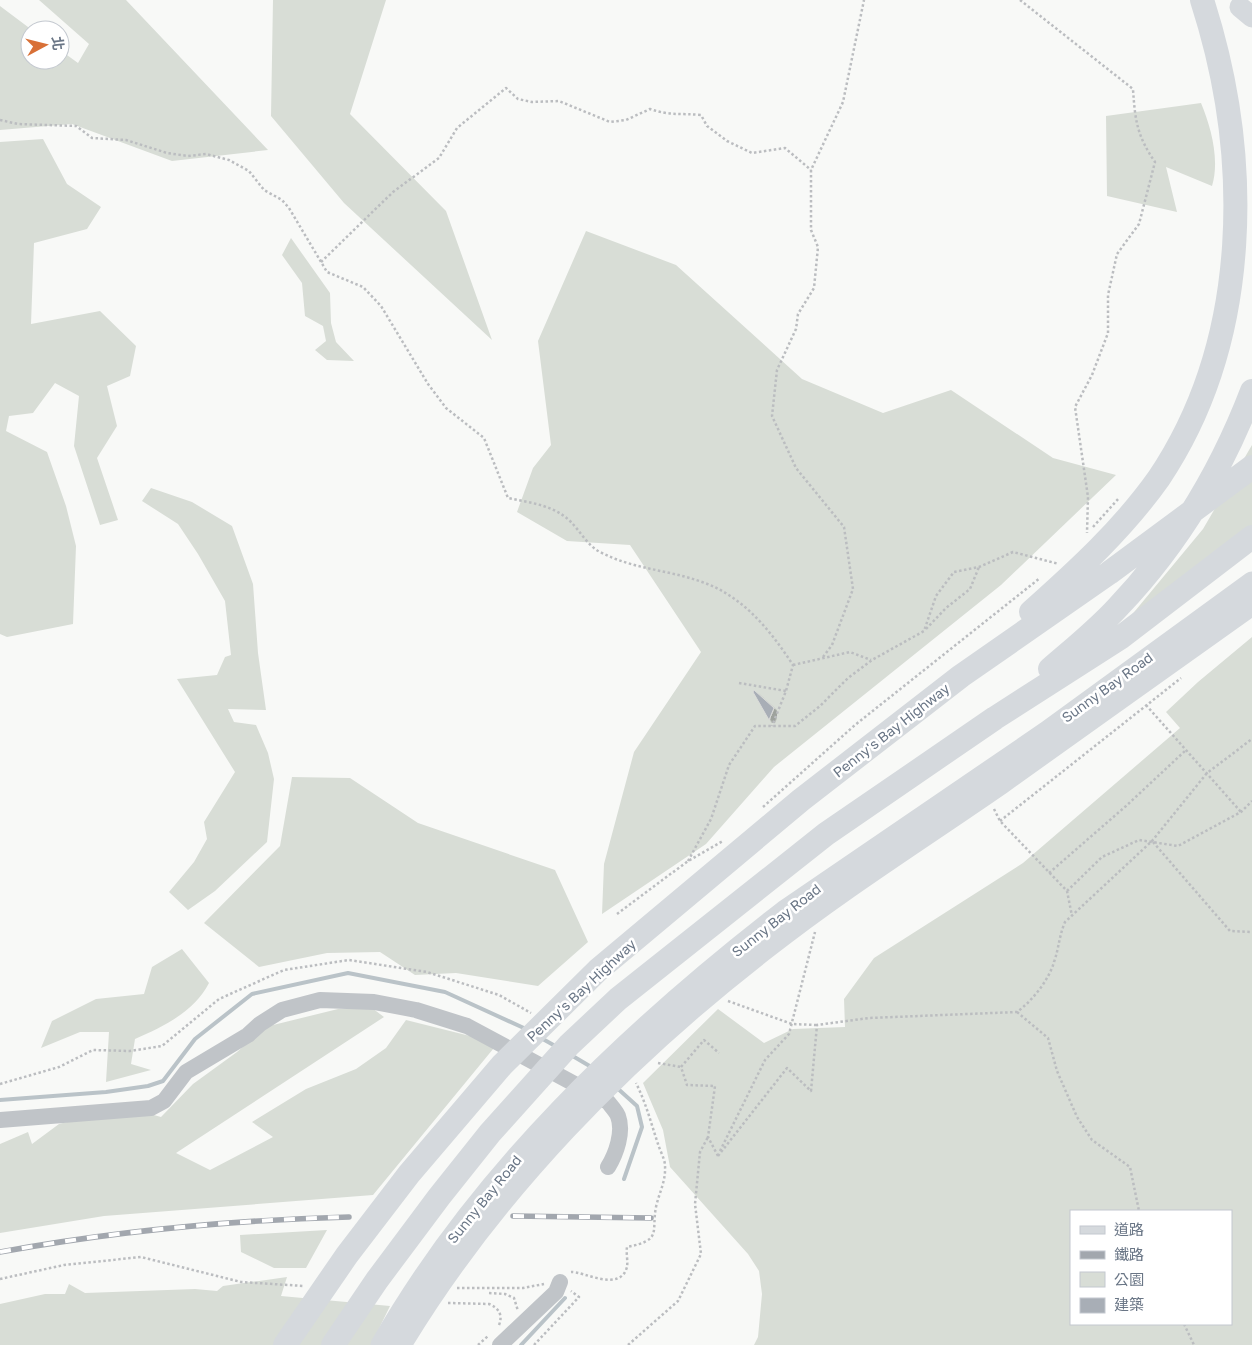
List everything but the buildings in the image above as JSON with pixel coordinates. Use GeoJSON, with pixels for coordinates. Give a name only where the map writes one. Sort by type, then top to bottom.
{"type":"FeatureCollection","features":[{"type":"Feature","properties":{"kind":"highway"},"geometry":{"type":"LineString","coordinates":[[961,676],[1074,574],[1142,500],[1188,432],[1218,365],[1235,306],[1241,275],[1246,223],[1246,175],[1241,129],[1233,89],[1222,49],[1202,0]]}},
{"type":"Feature","properties":{"kind":"highway"},"geometry":{"type":"LineString","coordinates":[[995,718],[1102,624],[1161,557],[1200,501],[1216,472],[1252,391]]}},
{"type":"Feature","properties":{"kind":"highway"},"geometry":{"type":"LineString","coordinates":[[961,676],[1109,573],[1252,467]]}},
{"type":"Feature","properties":{"kind":"highway"},"geometry":{"type":"LineString","coordinates":[[333,1345],[377,1280],[490,1133],[569,1045],[648,975],[826,834],[995,718],[1120,638],[1252,537]]}},
{"type":"Feature","properties":{"kind":"highway","name":"Penny's Bay Highway"},"geometry":{"type":"LineString","coordinates":[[284,1345],[347,1255],[404,1181],[502,1064],[598,970],[801,800],[961,676]]}},
{"type":"Feature","properties":{"kind":"main road","name":"Sunny Bay Road"},"geometry":{"type":"LineString","coordinates":[[680,1009],[784,911],[1046,732],[1252,582]]}},
{"type":"Feature","properties":{"kind":"main road","name":"Sunny Bay Road"},"geometry":{"type":"LineString","coordinates":[[381,1345],[407,1318],[461,1227],[542,1131],[622,1048],[1028,765],[1252,605]]}},
{"type":"Feature","properties":{"kind":"main road","name":"Sunny Bay Road"},"geometry":{"type":"LineString","coordinates":[[401,1345],[407,1318]]}},
{"type":"Feature","properties":{"kind":"lane"},"geometry":{"type":"LineString","coordinates":[[0,1120],[151,1108],[164,1100],[186,1072],[248,1035],[282,1010],[320,1000],[374,1002],[416,1010],[467,1026],[608,1102],[618,1117],[619,1138],[616,1154],[608,1167]]}},
{"type":"Feature","properties":{"kind":"lane"},"geometry":{"type":"LineString","coordinates":[[496,1339],[517,1330],[556,1292],[560,1282]]}},
{"type":"Feature","properties":{"kind":"path"},"geometry":{"type":"LineString","coordinates":[[823,657],[832,645],[852,589],[844,527],[796,468],[772,416],[777,370],[796,329],[798,314],[814,288],[818,247],[811,230],[811,170],[843,102],[864,0]]}},
{"type":"Feature","properties":{"kind":"path"},"geometry":{"type":"LineString","coordinates":[[1020,0],[1133,88],[1134,118],[1142,143],[1154,162],[1139,224],[1117,254],[1108,295],[1108,333],[1092,375],[1075,407],[1088,497],[1087,533]]}},
{"type":"Feature","properties":{"kind":"path"},"geometry":{"type":"LineString","coordinates":[[321,262],[393,192],[439,158],[458,128],[506,88],[518,99],[532,102],[559,101],[610,122],[626,120],[650,109],[668,116],[679,113],[701,115],[706,126],[727,141],[752,152],[785,148],[811,170]]}},
{"type":"Feature","properties":{"kind":"path"},"geometry":{"type":"LineString","coordinates":[[0,120],[18,124],[76,126],[92,138],[126,140],[167,153],[188,156],[206,154],[230,160],[249,171],[264,190],[282,200],[327,272],[363,287],[381,306],[428,384],[446,408],[484,438],[508,498],[547,506],[570,520],[595,550],[621,563],[702,582],[726,593],[768,628],[793,665],[786,691],[772,726]]}},
{"type":"Feature","properties":{"kind":"path"},"geometry":{"type":"LineString","coordinates":[[1082,539],[1120,496]]}},
{"type":"Feature","properties":{"kind":"path"},"geometry":{"type":"LineString","coordinates":[[924,631],[936,596],[954,572],[979,567],[1013,552],[1059,564]]}},
{"type":"Feature","properties":{"kind":"path"},"geometry":{"type":"LineString","coordinates":[[1052,569],[1065,558]]}},
{"type":"Feature","properties":{"kind":"path"},"geometry":{"type":"LineString","coordinates":[[688,861],[711,819],[729,765],[755,726],[795,726],[848,678],[872,660],[924,631],[946,608],[970,589],[979,567]]}},
{"type":"Feature","properties":{"kind":"path"},"geometry":{"type":"LineString","coordinates":[[756,812],[855,725],[1045,575]]}},
{"type":"Feature","properties":{"kind":"path"},"geometry":{"type":"LineString","coordinates":[[793,665],[850,652],[872,660]]}},
{"type":"Feature","properties":{"kind":"path"},"geometry":{"type":"LineString","coordinates":[[1000,821],[1184,676]]}},
{"type":"Feature","properties":{"kind":"path"},"geometry":{"type":"LineString","coordinates":[[739,683],[786,691]]}},
{"type":"Feature","properties":{"kind":"path"},"geometry":{"type":"LineString","coordinates":[[1146,705],[1241,812]]}},
{"type":"Feature","properties":{"kind":"path"},"geometry":{"type":"LineString","coordinates":[[723,999],[792,1024],[817,1026],[869,1018],[1017,1012],[1029,1003],[1053,966],[1058,950],[1058,938],[1066,922],[1152,841],[1207,773],[1252,739]]}},
{"type":"Feature","properties":{"kind":"path"},"geometry":{"type":"LineString","coordinates":[[1049,874],[1186,750]]}},
{"type":"Feature","properties":{"kind":"path"},"geometry":{"type":"LineString","coordinates":[[1067,891],[1102,857],[1139,840],[1178,846],[1241,812],[1252,801]]}},
{"type":"Feature","properties":{"kind":"path"},"geometry":{"type":"LineString","coordinates":[[991,803],[1000,821],[1067,891],[1072,916]]}},
{"type":"Feature","properties":{"kind":"path"},"geometry":{"type":"LineString","coordinates":[[617,914],[688,861],[727,838]]}},
{"type":"Feature","properties":{"kind":"path"},"geometry":{"type":"LineString","coordinates":[[1152,841],[1230,931],[1252,932]]}},
{"type":"Feature","properties":{"kind":"path"},"geometry":{"type":"LineString","coordinates":[[718,1156],[765,1060],[789,1034],[818,923]]}},
{"type":"Feature","properties":{"kind":"path"},"geometry":{"type":"LineString","coordinates":[[1017,1012],[1048,1038],[1058,1071],[1077,1117],[1092,1140],[1130,1167],[1139,1210]]}},
{"type":"Feature","properties":{"kind":"path"},"geometry":{"type":"LineString","coordinates":[[718,1156],[787,1068],[811,1091],[817,1026]]}},
{"type":"Feature","properties":{"kind":"path"},"geometry":{"type":"LineString","coordinates":[[681,1067],[704,1040],[719,1053]]}},
{"type":"Feature","properties":{"kind":"path"},"geometry":{"type":"LineString","coordinates":[[653,1063],[681,1067]]}},
{"type":"Feature","properties":{"kind":"path"},"geometry":{"type":"LineString","coordinates":[[628,1345],[678,1301],[701,1254],[695,1204],[700,1152],[708,1137],[715,1086],[688,1085],[681,1067]]}},
{"type":"Feature","properties":{"kind":"path"},"geometry":{"type":"LineString","coordinates":[[636,1083],[641,1076]]}},
{"type":"Feature","properties":{"kind":"path"},"geometry":{"type":"LineString","coordinates":[[708,1137],[718,1156]]}},
{"type":"Feature","properties":{"kind":"path"},"geometry":{"type":"LineString","coordinates":[[489,1293],[505,1294],[514,1298],[518,1312],[517,1330]]}},
{"type":"Feature","properties":{"kind":"path"},"geometry":{"type":"LineString","coordinates":[[448,1303],[489,1304],[494,1306],[499,1310],[501,1317],[496,1328]]}},
{"type":"Feature","properties":{"kind":"path"},"geometry":{"type":"LineString","coordinates":[[1184,1325],[1194,1345]]}},
{"type":"Feature","properties":{"kind":"path"},"geometry":{"type":"LineString","coordinates":[[478,1345],[496,1339]]}},
{"type":"Feature","properties":{"kind":"green space"},"geometry":{"type":"Polygon","coordinates":[[[39,0],[126,0],[268,150],[172,161],[72,124],[0,130],[0,6],[20,21],[20,70],[70,70],[70,57],[78,63],[89,44],[70,27],[70,20],[62,20],[39,0]]]}},
{"type":"Feature","properties":{"kind":"green space"},"geometry":{"type":"Polygon","coordinates":[[[273,0],[386,0],[350,114],[446,211],[492,340],[344,203],[271,116],[273,0]]]}},
{"type":"Feature","properties":{"kind":"green space"},"geometry":{"type":"Polygon","coordinates":[[[1201,103],[1208,122],[1215,155],[1212,186],[1166,167],[1177,212],[1107,196],[1106,116],[1201,103]]]}},
{"type":"Feature","properties":{"kind":"green space"},"geometry":{"type":"Polygon","coordinates":[[[43,139],[67,184],[101,207],[87,229],[34,243],[31,324],[100,311],[136,346],[130,376],[107,386],[117,426],[97,458],[118,520],[100,525],[74,446],[79,396],[55,383],[33,413],[9,416],[6,431],[47,452],[66,506],[76,546],[73,624],[7,637],[0,634],[0,142],[43,139]]]}},
{"type":"Feature","properties":{"kind":"green space"},"geometry":{"type":"Polygon","coordinates":[[[586,231],[676,265],[802,379],[883,413],[951,390],[1053,458],[1116,475],[1001,585],[774,767],[706,844],[602,914],[604,864],[634,752],[701,652],[630,545],[567,541],[517,512],[533,468],[551,445],[538,341],[586,231]]]}},
{"type":"Feature","properties":{"kind":"green space"},"geometry":{"type":"Polygon","coordinates":[[[291,238],[330,293],[331,323],[336,342],[354,361],[327,360],[315,350],[326,341],[323,326],[305,316],[302,283],[282,255],[291,238]]]}},
{"type":"Feature","properties":{"kind":"green space"},"geometry":{"type":"Polygon","coordinates":[[[1252,445],[1252,526],[1130,617],[1203,529],[1252,445]]]}},
{"type":"Feature","properties":{"kind":"green space"},"geometry":{"type":"Polygon","coordinates":[[[151,488],[192,502],[232,526],[253,584],[258,653],[266,710],[228,709],[234,722],[256,725],[268,753],[274,779],[267,842],[215,891],[188,910],[169,892],[194,862],[207,839],[204,822],[235,772],[177,679],[217,675],[225,657],[231,655],[225,601],[178,524],[142,501],[151,488]]]}},
{"type":"Feature","properties":{"kind":"green space"},"geometry":{"type":"Polygon","coordinates":[[[1252,637],[1252,1345],[754,1345],[758,1337],[762,1294],[759,1271],[748,1254],[670,1167],[663,1130],[643,1083],[718,1009],[764,1043],[793,1029],[845,1027],[844,999],[874,958],[1023,863],[1180,728],[1166,712],[1198,682],[1252,637]]]}},
{"type":"Feature","properties":{"kind":"green space"},"geometry":{"type":"Polygon","coordinates":[[[292,777],[350,778],[418,823],[555,870],[588,942],[538,986],[456,973],[415,975],[380,952],[327,953],[259,967],[204,923],[280,846],[292,777]]]}},
{"type":"Feature","properties":{"kind":"green space"},"geometry":{"type":"Polygon","coordinates":[[[182,949],[209,983],[203,993],[187,1010],[167,1023],[135,1039],[131,1064],[151,1070],[106,1082],[109,1032],[80,1032],[41,1048],[52,1021],[96,999],[144,994],[152,967],[182,949]]]}},
{"type":"Feature","properties":{"kind":"green space"},"geometry":{"type":"Polygon","coordinates":[[[372,1008],[384,1017],[176,1153],[210,1170],[273,1137],[252,1122],[306,1089],[356,1069],[386,1048],[406,1020],[498,1043],[373,1195],[104,1216],[0,1233],[0,1144],[28,1132],[32,1144],[59,1124],[91,1116],[143,1112],[161,1117],[193,1084],[237,1052],[265,1027],[338,1009],[372,1008]]]}},
{"type":"Feature","properties":{"kind":"green space"},"geometry":{"type":"Polygon","coordinates":[[[327,1230],[306,1268],[274,1268],[241,1252],[240,1235],[327,1230]]]}},
{"type":"Feature","properties":{"kind":"green space"},"geometry":{"type":"Polygon","coordinates":[[[287,1277],[281,1296],[390,1306],[371,1345],[0,1345],[0,1304],[45,1294],[65,1294],[69,1284],[85,1293],[195,1289],[217,1291],[223,1286],[287,1277]]]}},
{"type":"Feature","properties":{"kind":"waterway"},"geometry":{"type":"LineString","coordinates":[[0,1100],[106,1092],[148,1086],[163,1081],[195,1039],[252,994],[348,973],[445,992],[526,1029]]}},
{"type":"Feature","properties":{"kind":"waterway"},"geometry":{"type":"LineString","coordinates":[[541,1038],[557,1047]]}},
{"type":"Feature","properties":{"kind":"waterway"},"geometry":{"type":"LineString","coordinates":[[571,1055],[593,1068]]}},
{"type":"Feature","properties":{"kind":"waterway"},"geometry":{"type":"LineString","coordinates":[[616,1087],[637,1106],[642,1127],[624,1179]]}},
{"type":"Feature","properties":{"kind":"waterway"},"geometry":{"type":"LineString","coordinates":[[521,1345],[565,1298]]}},
{"type":"Feature","properties":{"kind":"railway"},"geometry":{"type":"LineString","coordinates":[[513,1216],[651,1218]]}},
{"type":"Feature","properties":{"kind":"railway"},"geometry":{"type":"LineString","coordinates":[[0,1252],[130,1232],[217,1224],[349,1217]]}}]}
